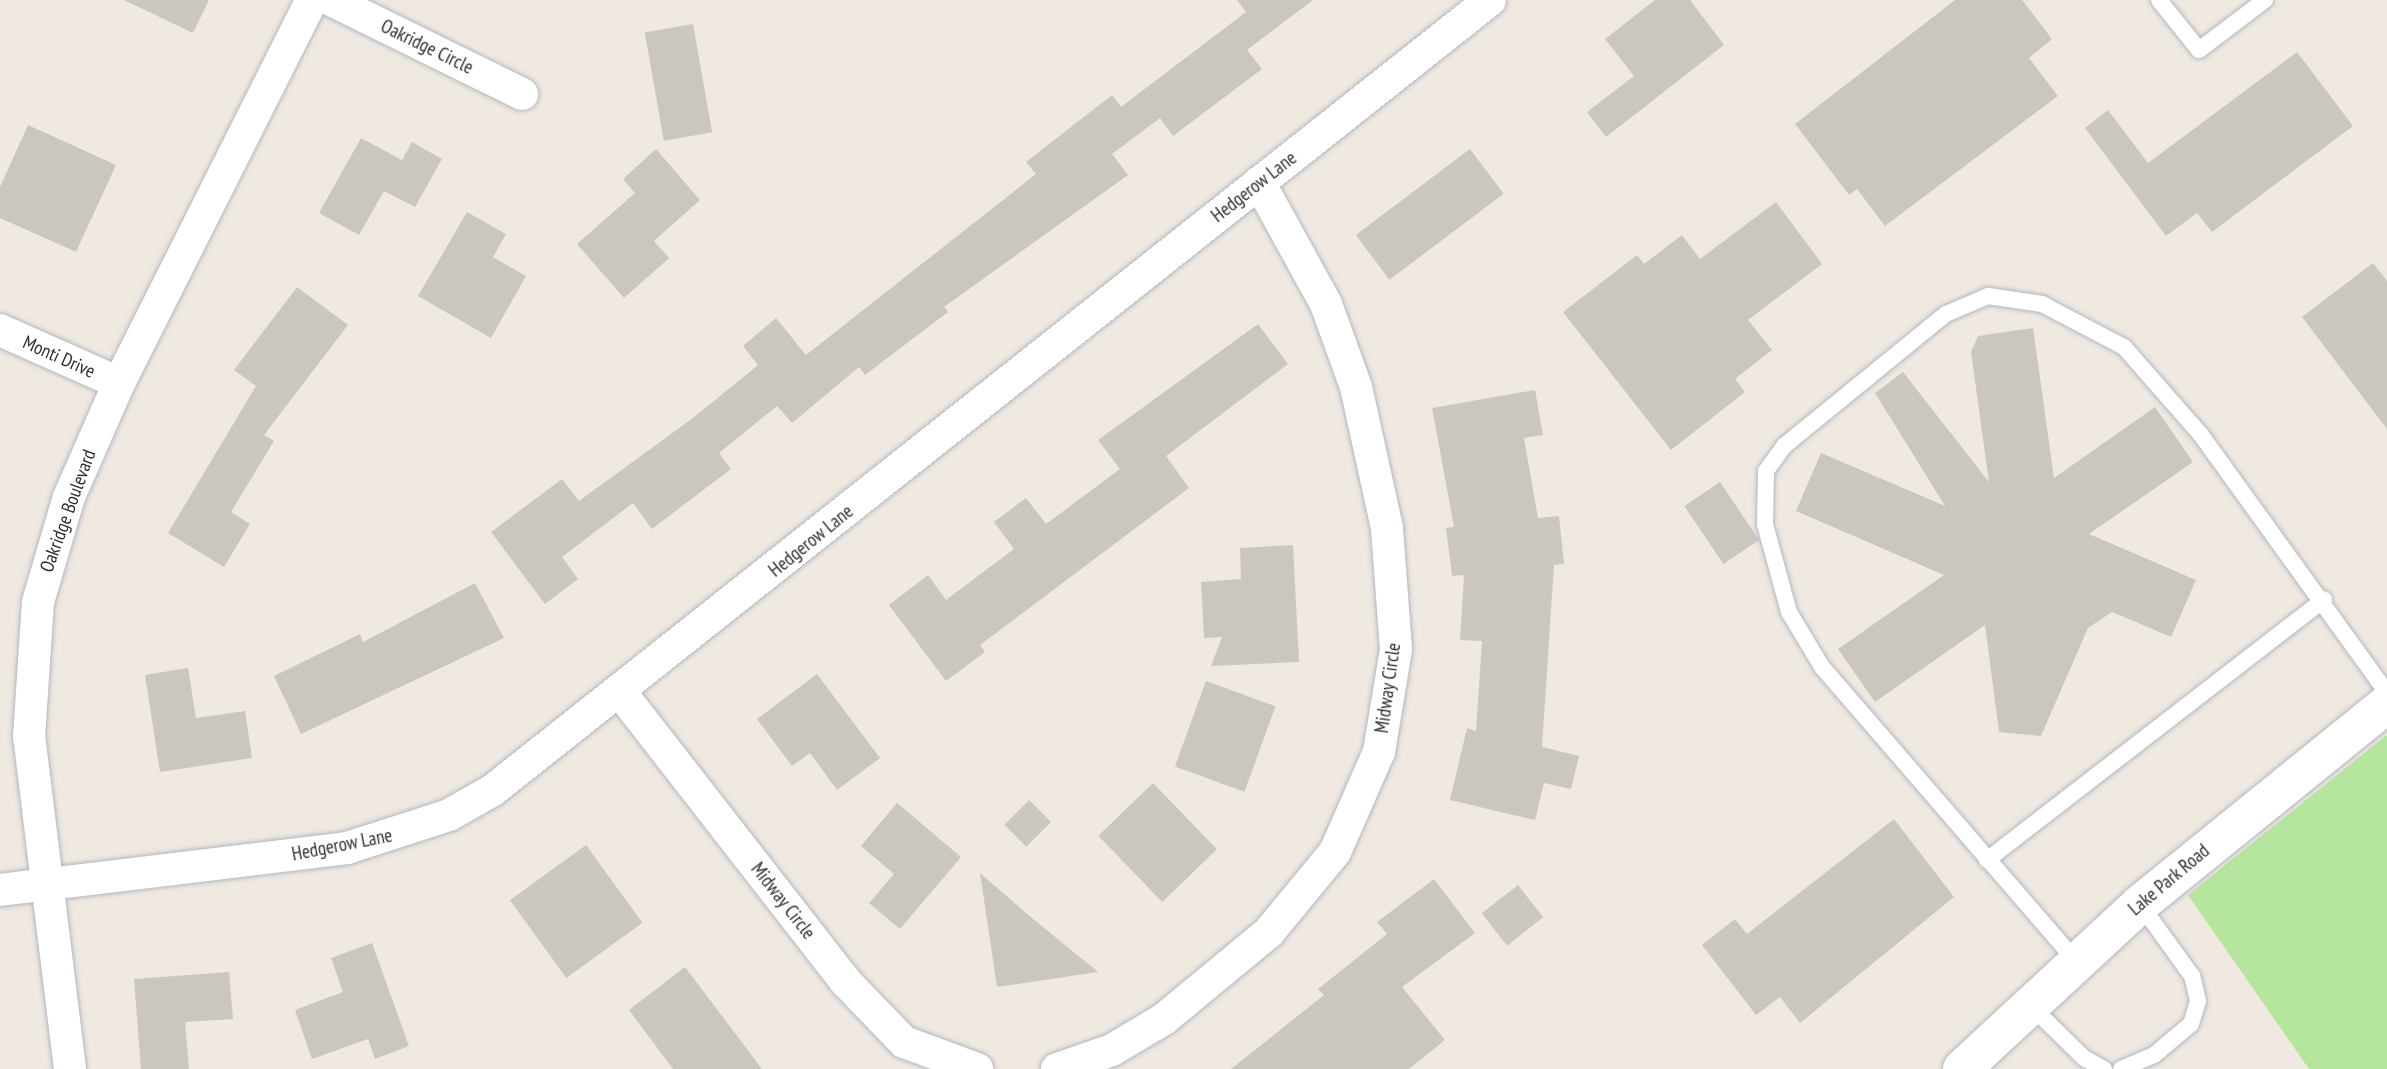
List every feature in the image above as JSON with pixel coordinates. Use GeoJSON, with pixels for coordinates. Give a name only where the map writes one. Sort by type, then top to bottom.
{"type":"FeatureCollection","features":[{"type":"Feature","properties":{"kind":"main road","name":"Lake Park Road"},"geometry":{"type":"LineString","coordinates":[[1962,1069],[2075,960],[2140,904],[2387,704]]}},
{"type":"Feature","properties":{"kind":"street","name":"Oakridge Boulevard"},"geometry":{"type":"LineString","coordinates":[[70,1069],[44,889],[29,737],[33,634],[55,534],[119,383],[312,0]]}},
{"type":"Feature","properties":{"kind":"street","name":"Oakridge Circle"},"geometry":{"type":"LineString","coordinates":[[331,0],[523,93]]}},
{"type":"Feature","properties":{"kind":"street","name":"Hedgerow Lane"},"geometry":{"type":"LineString","coordinates":[[0,890],[44,889],[390,838],[492,790],[621,693],[1490,0]]}},
{"type":"Feature","properties":{"kind":"street","name":"Midway Circle"},"geometry":{"type":"LineString","coordinates":[[1057,1069],[1112,1050],[1164,1019],[1269,932],[1335,852],[1379,752],[1396,649],[1387,528],[1356,387],[1326,304],[1259,182]]}},
{"type":"Feature","properties":{"kind":"street","name":"Monti Drive"},"geometry":{"type":"LineString","coordinates":[[0,330],[119,383]]}},
{"type":"Feature","properties":{"kind":"street","name":"Midway Circle"},"geometry":{"type":"LineString","coordinates":[[621,693],[845,981],[904,1042],[977,1069]]}},
{"type":"Feature","properties":{"kind":"lane"},"geometry":{"type":"LineString","coordinates":[[2159,0],[2199,50],[2265,0]]}},
{"type":"Feature","properties":{"kind":"lane"},"geometry":{"type":"LineString","coordinates":[[2075,960],[1822,667],[1789,612],[1765,524],[1766,471],[1784,446],[1947,314],[1988,296],[2042,304],[2124,347],[2201,435],[2325,600],[2387,693]]}},
{"type":"Feature","properties":{"kind":"lane"},"geometry":{"type":"LineString","coordinates":[[1987,860],[2325,600]]}},
{"type":"Feature","properties":{"kind":"lane"},"geometry":{"type":"LineString","coordinates":[[2121,1069],[2154,1055],[2191,1024],[2198,1001],[2192,976],[2140,904]]}},
{"type":"Feature","properties":{"kind":"lane"},"geometry":{"type":"LineString","coordinates":[[2029,1005],[2084,1058],[2104,1069]]}},
{"type":"Feature","properties":{"kind":"green space"},"geometry":{"type":"Polygon","coordinates":[[[2387,735],[2387,1069],[2309,1069],[2188,895],[2387,735]]]}},
{"type":"Feature","properties":{"kind":"building"},"geometry":{"type":"Polygon","coordinates":[[[124,0],[209,0],[193,33],[124,0]]]}},
{"type":"Feature","properties":{"kind":"building"},"geometry":{"type":"Polygon","coordinates":[[[1237,0],[1313,0],[1247,50],[1262,69],[1173,136],[1160,118],[1112,154],[1128,175],[944,307],[948,312],[865,375],[859,367],[792,423],[777,406],[719,453],[731,469],[652,529],[633,503],[562,557],[578,579],[545,604],[491,532],[562,479],[579,501],[693,418],[758,365],[743,346],[776,318],[806,355],[1036,174],[1026,162],[1112,95],[1121,107],[1246,12],[1237,0]]]}},
{"type":"Feature","properties":{"kind":"building"},"geometry":{"type":"Polygon","coordinates":[[[1655,0],[1690,0],[1724,45],[1606,137],[1587,112],[1634,76],[1605,39],[1655,0]]]}},
{"type":"Feature","properties":{"kind":"building"},"geometry":{"type":"Polygon","coordinates":[[[1955,0],[2022,0],[2052,39],[2029,58],[2058,96],[1885,226],[1857,189],[1849,195],[1795,124],[1955,0]]]}},
{"type":"Feature","properties":{"kind":"building"},"geometry":{"type":"Polygon","coordinates":[[[693,24],[712,132],[664,141],[645,33],[693,24]]]}},
{"type":"Feature","properties":{"kind":"building"},"geometry":{"type":"Polygon","coordinates":[[[2297,52],[2353,126],[2212,232],[2197,213],[2166,236],[2085,128],[2108,110],[2148,163],[2297,52]]]}},
{"type":"Feature","properties":{"kind":"building"},"geometry":{"type":"Polygon","coordinates":[[[28,125],[116,165],[76,252],[0,218],[0,187],[28,125]]]}},
{"type":"Feature","properties":{"kind":"building"},"geometry":{"type":"Polygon","coordinates":[[[361,138],[402,160],[412,142],[442,159],[415,207],[384,191],[359,235],[319,213],[361,138]]]}},
{"type":"Feature","properties":{"kind":"building"},"geometry":{"type":"Polygon","coordinates":[[[656,149],[700,200],[654,241],[669,258],[624,298],[577,244],[635,193],[623,179],[656,149]]]}},
{"type":"Feature","properties":{"kind":"building"},"geometry":{"type":"Polygon","coordinates":[[[1470,149],[1504,194],[1389,280],[1356,235],[1470,149]]]}},
{"type":"Feature","properties":{"kind":"building"},"geometry":{"type":"Polygon","coordinates":[[[1776,202],[1822,264],[1748,320],[1772,350],[1735,379],[1745,392],[1671,450],[1563,312],[1637,255],[1644,264],[1682,235],[1700,259],[1776,202]]]}},
{"type":"Feature","properties":{"kind":"building"},"geometry":{"type":"Polygon","coordinates":[[[467,212],[506,234],[493,257],[526,276],[491,338],[418,296],[467,212]]]}},
{"type":"Feature","properties":{"kind":"building"},"geometry":{"type":"Polygon","coordinates":[[[2373,263],[2387,281],[2387,429],[2302,317],[2373,263]]]}},
{"type":"Feature","properties":{"kind":"building"},"geometry":{"type":"Polygon","coordinates":[[[297,287],[348,325],[264,435],[274,441],[231,512],[250,524],[224,567],[168,533],[256,386],[234,370],[297,287]]]}},
{"type":"Feature","properties":{"kind":"building"},"geometry":{"type":"Polygon","coordinates":[[[1258,324],[1288,364],[1166,456],[1189,488],[980,645],[985,652],[946,681],[889,605],[928,575],[946,600],[1014,549],[994,522],[1026,498],[1046,524],[1120,469],[1098,440],[1258,324]]]}},
{"type":"Feature","properties":{"kind":"building"},"geometry":{"type":"Polygon","coordinates":[[[2033,328],[2054,478],[2155,407],[2193,462],[2089,534],[2196,580],[2171,637],[2112,612],[2088,628],[2041,736],[1999,732],[1985,625],[1875,702],[1838,649],[1944,575],[1796,511],[1821,453],[1945,506],[1875,393],[1903,372],[1989,482],[1971,352],[1978,336],[2033,328]]]}},
{"type":"Feature","properties":{"kind":"building"},"geometry":{"type":"Polygon","coordinates":[[[1535,390],[1543,435],[1524,438],[1538,518],[1559,516],[1564,564],[1554,565],[1542,747],[1579,756],[1571,789],[1544,783],[1535,820],[1450,800],[1467,728],[1476,731],[1482,641],[1460,640],[1464,575],[1452,576],[1446,528],[1454,527],[1432,408],[1535,390]]]}},
{"type":"Feature","properties":{"kind":"building"},"geometry":{"type":"Polygon","coordinates":[[[1720,482],[1759,540],[1723,564],[1684,506],[1720,482]]]}},
{"type":"Feature","properties":{"kind":"building"},"geometry":{"type":"Polygon","coordinates":[[[1293,545],[1299,662],[1211,666],[1222,637],[1204,638],[1201,582],[1241,579],[1240,548],[1293,545]]]}},
{"type":"Feature","properties":{"kind":"building"},"geometry":{"type":"Polygon","coordinates":[[[475,583],[504,638],[301,734],[274,676],[360,634],[363,642],[475,583]]]}},
{"type":"Feature","properties":{"kind":"building"},"geometry":{"type":"Polygon","coordinates":[[[188,668],[196,718],[245,711],[252,758],[160,772],[145,675],[188,668]]]}},
{"type":"Feature","properties":{"kind":"building"},"geometry":{"type":"Polygon","coordinates":[[[817,674],[880,758],[837,790],[810,753],[792,766],[757,719],[817,674]]]}},
{"type":"Feature","properties":{"kind":"building"},"geometry":{"type":"Polygon","coordinates":[[[1206,681],[1276,706],[1244,792],[1175,767],[1206,681]]]}},
{"type":"Feature","properties":{"kind":"building"},"geometry":{"type":"Polygon","coordinates":[[[1153,783],[1217,849],[1162,902],[1098,836],[1153,783]]]}},
{"type":"Feature","properties":{"kind":"building"},"geometry":{"type":"Polygon","coordinates":[[[1029,800],[1051,822],[1026,847],[1004,825],[1029,800]]]}},
{"type":"Feature","properties":{"kind":"building"},"geometry":{"type":"Polygon","coordinates":[[[897,803],[961,857],[900,929],[869,903],[894,874],[861,846],[897,803]]]}},
{"type":"Feature","properties":{"kind":"building"},"geometry":{"type":"Polygon","coordinates":[[[1894,819],[1954,897],[1800,1023],[1780,997],[1756,1015],[1702,945],[1735,919],[1747,934],[1894,819]]]}},
{"type":"Feature","properties":{"kind":"building"},"geometry":{"type":"Polygon","coordinates":[[[586,845],[642,923],[566,978],[510,900],[586,845]]]}},
{"type":"Feature","properties":{"kind":"building"},"geometry":{"type":"Polygon","coordinates":[[[980,873],[1032,918],[1098,972],[997,987],[980,873]]]}},
{"type":"Feature","properties":{"kind":"building"},"geometry":{"type":"Polygon","coordinates":[[[1434,879],[1475,933],[1402,987],[1445,1040],[1409,1069],[1231,1069],[1324,995],[1318,989],[1387,934],[1377,922],[1434,879]]]}},
{"type":"Feature","properties":{"kind":"building"},"geometry":{"type":"Polygon","coordinates":[[[1518,885],[1543,917],[1507,946],[1482,913],[1518,885]]]}},
{"type":"Feature","properties":{"kind":"building"},"geometry":{"type":"Polygon","coordinates":[[[372,943],[409,1046],[375,1059],[368,1039],[312,1059],[295,1010],[343,992],[331,958],[372,943]]]}},
{"type":"Feature","properties":{"kind":"building"},"geometry":{"type":"Polygon","coordinates":[[[685,967],[762,1069],[673,1069],[629,1010],[685,967]]]}},
{"type":"Feature","properties":{"kind":"building"},"geometry":{"type":"Polygon","coordinates":[[[229,972],[233,1019],[185,1022],[189,1069],[141,1069],[134,979],[229,972]]]}}]}
